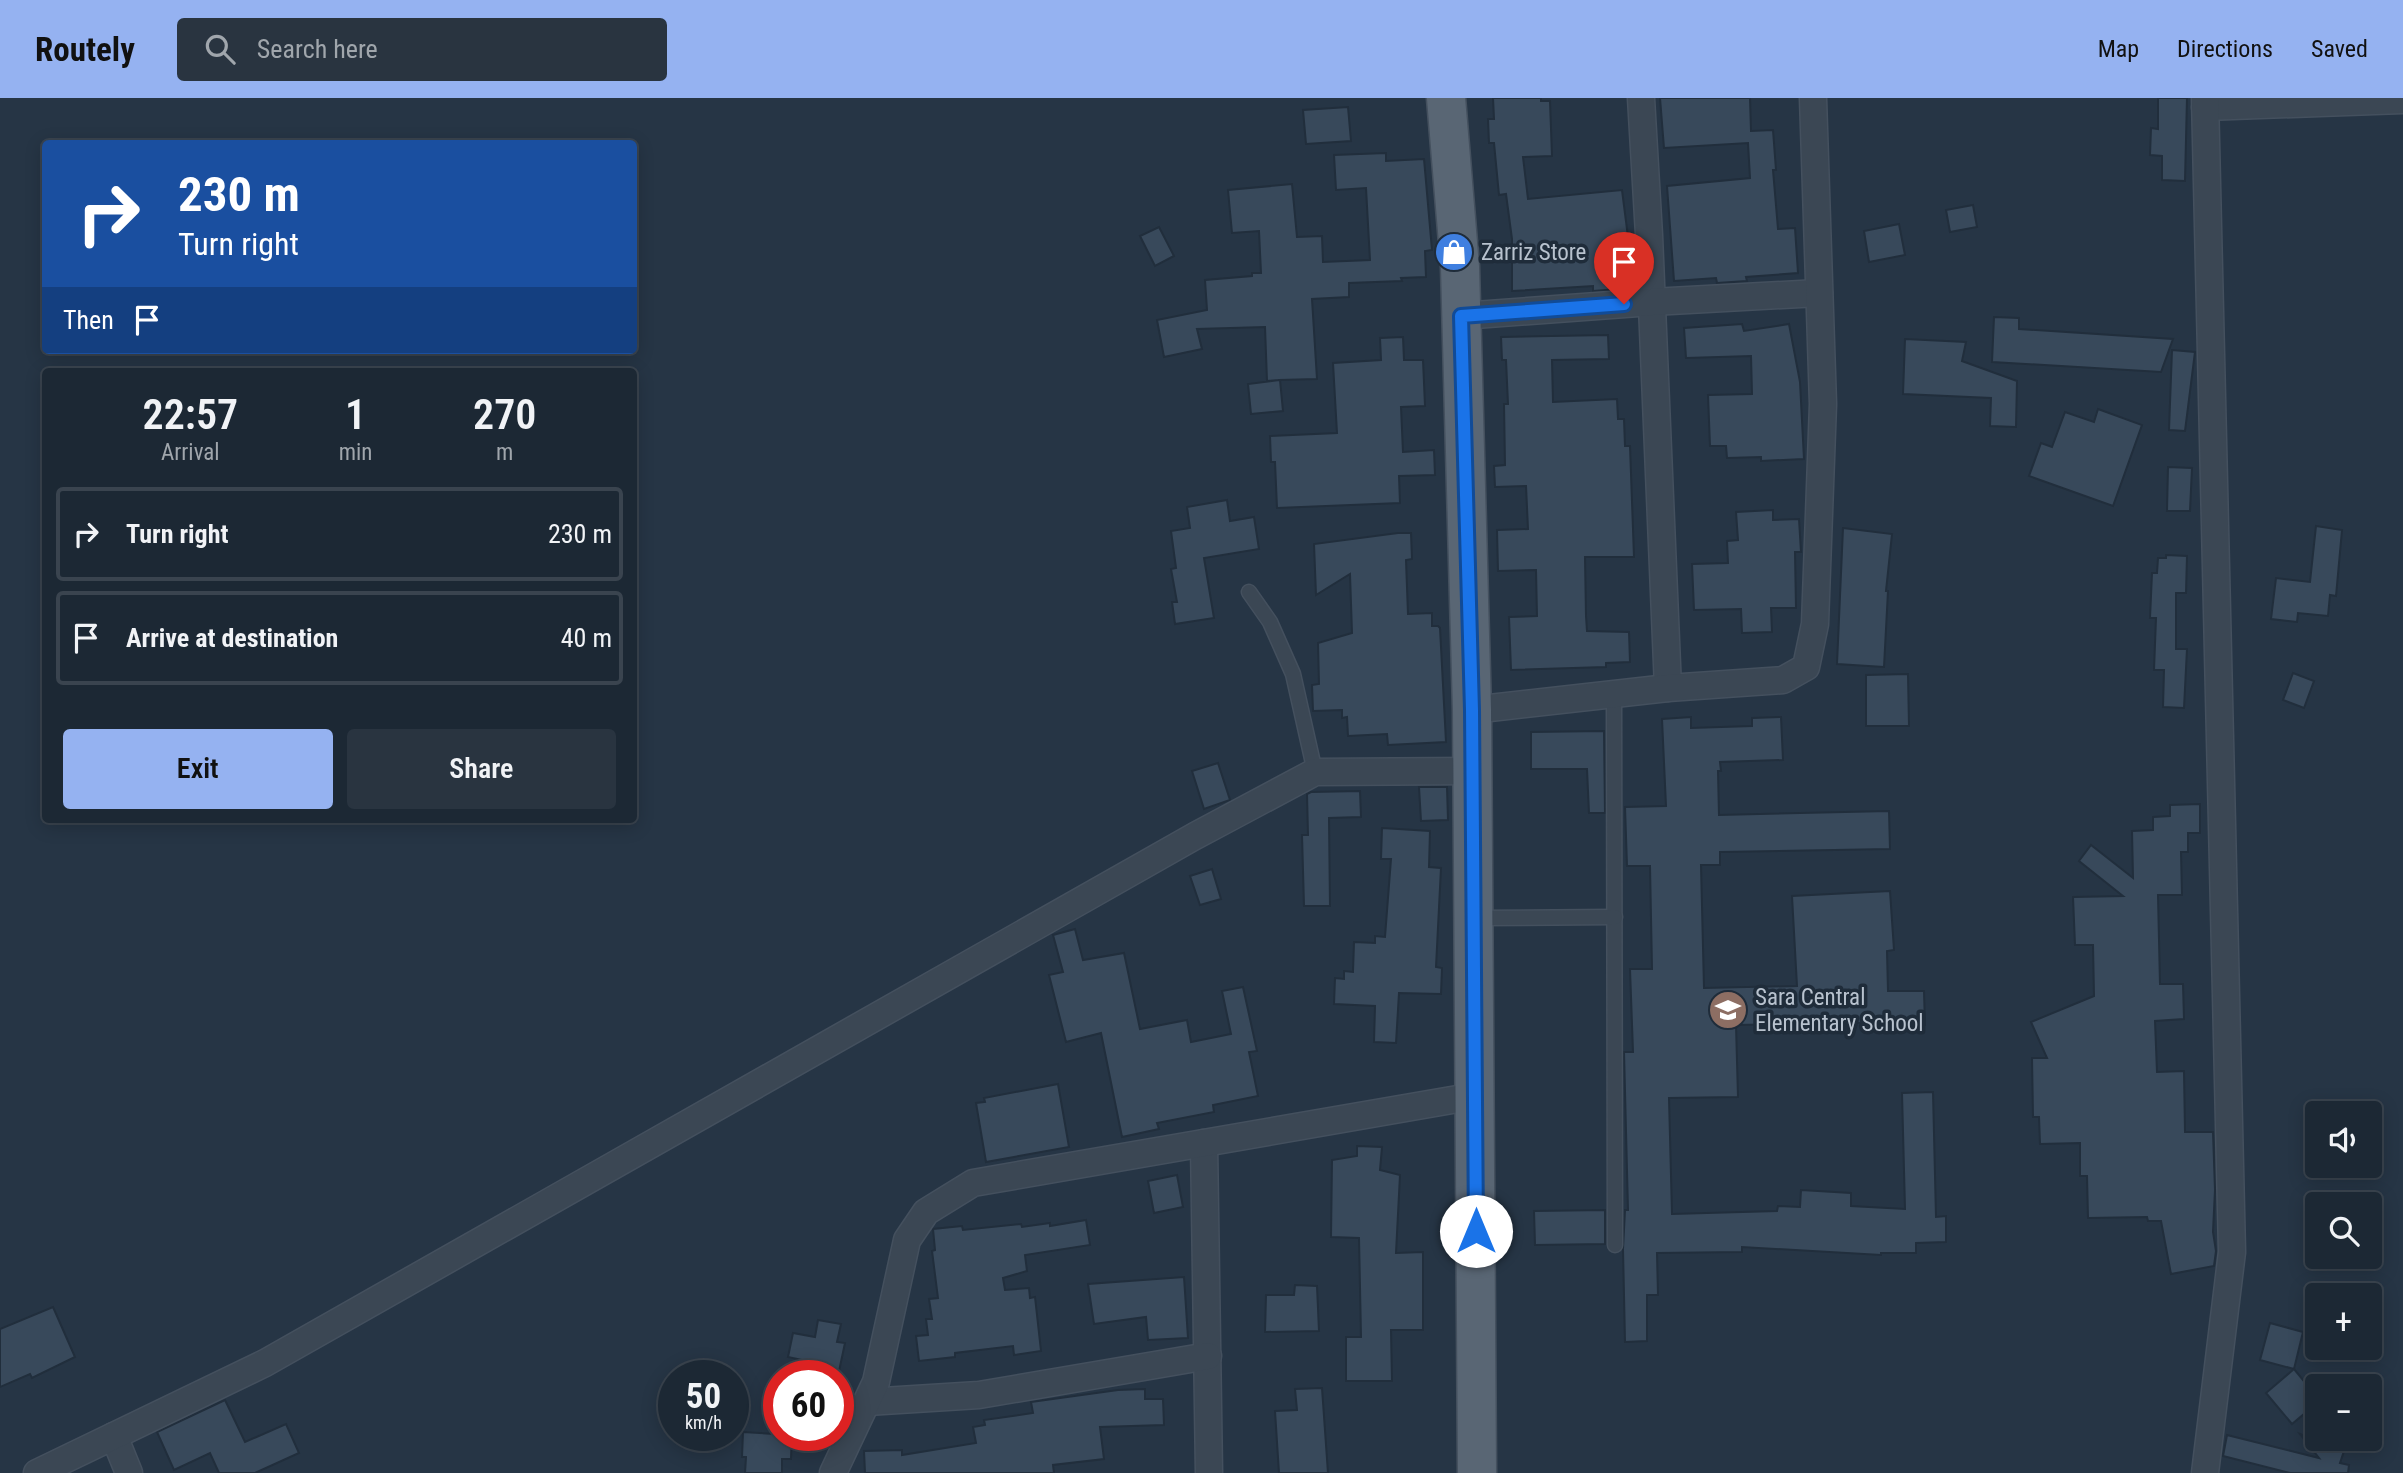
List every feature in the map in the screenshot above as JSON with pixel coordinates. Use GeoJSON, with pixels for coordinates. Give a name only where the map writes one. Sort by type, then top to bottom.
{"type":"FeatureCollection","features":[{"type":"Feature","properties":{"kind":"main road"},"geometry":{"type":"LineString","coordinates":[[1446,98],[1460,267],[1472,710],[1477,1473]]}},
{"type":"Feature","properties":{"kind":"street"},"geometry":{"type":"LineString","coordinates":[[1641,98],[1668,688]]}},
{"type":"Feature","properties":{"kind":"street"},"geometry":{"type":"LineString","coordinates":[[1472,710],[1668,688],[1783,680],[1806,667],[1815,624],[1823,404],[1813,98]]}},
{"type":"Feature","properties":{"kind":"street"},"geometry":{"type":"LineString","coordinates":[[2205,1473],[2232,1252],[2205,103],[2403,100]]}},
{"type":"Feature","properties":{"kind":"street"},"geometry":{"type":"LineString","coordinates":[[1461,316],[1819,293]]}},
{"type":"Feature","properties":{"kind":"street"},"geometry":{"type":"LineString","coordinates":[[37,1473],[265,1363],[1195,836],[1315,772],[1473,771]]}},
{"type":"Feature","properties":{"kind":"street"},"geometry":{"type":"LineString","coordinates":[[833,1473],[876,1382],[907,1240],[926,1213],[973,1183],[1475,1096]]}},
{"type":"Feature","properties":{"kind":"street"},"geometry":{"type":"LineString","coordinates":[[1204,1143],[1209,1473]]}},
{"type":"Feature","properties":{"kind":"street"},"geometry":{"type":"LineString","coordinates":[[867,1402],[979,1395],[1208,1356]]}},
{"type":"Feature","properties":{"kind":"street"},"geometry":{"type":"LineString","coordinates":[[114,1436],[129,1473]]}},
{"type":"Feature","properties":{"kind":"lane"},"geometry":{"type":"LineString","coordinates":[[1249,592],[1270,622],[1293,674],[1315,772]]}},
{"type":"Feature","properties":{"kind":"lane"},"geometry":{"type":"LineString","coordinates":[[1614,694],[1615,1245]]}},
{"type":"Feature","properties":{"kind":"lane"},"geometry":{"type":"LineString","coordinates":[[1474,918],[1615,917]]}},
{"type":"Feature","properties":{"kind":"building"},"geometry":{"type":"Polygon","coordinates":[[[1493,98],[1541,98],[1541,101],[1550,101],[1552,156],[1523,157],[1528,199],[1622,190],[1634,284],[1618,285],[1618,289],[1593,291],[1593,286],[1512,291],[1512,239],[1506,194],[1499,195],[1494,143],[1489,143],[1488,119],[1494,119],[1493,98]]]}},
{"type":"Feature","properties":{"kind":"building"},"geometry":{"type":"Polygon","coordinates":[[[1660,98],[1750,98],[1751,131],[1773,130],[1778,229],[1795,228],[1798,273],[1746,277],[1747,281],[1717,283],[1716,278],[1674,281],[1667,186],[1750,178],[1748,143],[1664,148],[1660,98]]]}},
{"type":"Feature","properties":{"kind":"building"},"geometry":{"type":"Polygon","coordinates":[[[2158,98],[2187,98],[2185,181],[2162,180],[2162,156],[2150,155],[2151,128],[2158,129],[2158,98]]]}},
{"type":"Feature","properties":{"kind":"building"},"geometry":{"type":"Polygon","coordinates":[[[1348,107],[1351,141],[1306,144],[1303,110],[1348,107]]]}},
{"type":"Feature","properties":{"kind":"building"},"geometry":{"type":"Polygon","coordinates":[[[1386,153],[1386,161],[1424,159],[1432,250],[1425,251],[1426,277],[1401,278],[1402,281],[1349,283],[1349,297],[1312,299],[1317,379],[1280,380],[1283,411],[1251,414],[1248,384],[1279,380],[1267,381],[1265,327],[1197,329],[1202,349],[1164,357],[1157,320],[1207,310],[1205,280],[1261,273],[1259,231],[1232,233],[1228,190],[1292,184],[1297,237],[1322,236],[1323,262],[1370,260],[1366,188],[1336,190],[1334,155],[1386,153]]]}},
{"type":"Feature","properties":{"kind":"building"},"geometry":{"type":"Polygon","coordinates":[[[1973,205],[1977,227],[1950,232],[1946,210],[1973,205]]]}},
{"type":"Feature","properties":{"kind":"building"},"geometry":{"type":"Polygon","coordinates":[[[1899,224],[1905,255],[1869,262],[1864,231],[1899,224]]]}},
{"type":"Feature","properties":{"kind":"building"},"geometry":{"type":"Polygon","coordinates":[[[1159,227],[1174,256],[1155,266],[1140,236],[1159,227]]]}},
{"type":"Feature","properties":{"kind":"building"},"geometry":{"type":"Polygon","coordinates":[[[1994,317],[2019,318],[2019,329],[2173,339],[2161,372],[1992,362],[1994,317]]]}},
{"type":"Feature","properties":{"kind":"building"},"geometry":{"type":"Polygon","coordinates":[[[1742,324],[1744,331],[1789,324],[1800,382],[1804,459],[1761,461],[1761,457],[1727,458],[1726,446],[1710,446],[1708,395],[1752,394],[1751,356],[1686,358],[1684,328],[1742,324]]]}},
{"type":"Feature","properties":{"kind":"building"},"geometry":{"type":"Polygon","coordinates":[[[1608,335],[1609,359],[1552,360],[1553,402],[1617,399],[1618,419],[1624,419],[1625,446],[1630,446],[1634,557],[1585,557],[1586,616],[1587,631],[1629,632],[1630,662],[1606,663],[1606,667],[1511,670],[1509,617],[1537,616],[1536,570],[1498,571],[1497,530],[1528,529],[1526,486],[1495,487],[1494,466],[1505,465],[1504,404],[1508,404],[1506,360],[1502,360],[1501,337],[1608,335]]]}},
{"type":"Feature","properties":{"kind":"building"},"geometry":{"type":"Polygon","coordinates":[[[1403,337],[1404,360],[1423,360],[1425,406],[1401,407],[1403,452],[1434,450],[1435,475],[1399,476],[1400,503],[1277,508],[1275,462],[1271,462],[1270,436],[1337,433],[1333,363],[1381,360],[1380,338],[1403,337]]]}},
{"type":"Feature","properties":{"kind":"building"},"geometry":{"type":"Polygon","coordinates":[[[1905,339],[1966,342],[1962,361],[2017,381],[2016,427],[1990,426],[1991,398],[1903,394],[1905,339]]]}},
{"type":"Feature","properties":{"kind":"building"},"geometry":{"type":"Polygon","coordinates":[[[2172,350],[2195,352],[2185,431],[2169,430],[2172,350]]]}},
{"type":"Feature","properties":{"kind":"building"},"geometry":{"type":"Polygon","coordinates":[[[2098,409],[2142,425],[2113,506],[2029,476],[2041,443],[2052,447],[2065,412],[2094,422],[2098,409]]]}},
{"type":"Feature","properties":{"kind":"building"},"geometry":{"type":"Polygon","coordinates":[[[2168,467],[2192,468],[2190,511],[2167,511],[2168,467]]]}},
{"type":"Feature","properties":{"kind":"building"},"geometry":{"type":"Polygon","coordinates":[[[1227,500],[1230,521],[1254,517],[1259,549],[1204,558],[1214,618],[1175,624],[1172,602],[1177,602],[1171,569],[1176,568],[1171,531],[1190,528],[1187,507],[1227,500]]]}},
{"type":"Feature","properties":{"kind":"building"},"geometry":{"type":"Polygon","coordinates":[[[1773,510],[1773,520],[1799,519],[1801,552],[1795,552],[1796,608],[1771,608],[1772,632],[1742,633],[1741,609],[1694,610],[1692,564],[1728,563],[1727,541],[1738,540],[1736,512],[1773,510]]]}},
{"type":"Feature","properties":{"kind":"building"},"geometry":{"type":"Polygon","coordinates":[[[2316,526],[2342,530],[2336,596],[2330,595],[2328,616],[2298,613],[2297,622],[2271,619],[2276,578],[2310,582],[2316,526]]]}},
{"type":"Feature","properties":{"kind":"building"},"geometry":{"type":"Polygon","coordinates":[[[1843,528],[1892,534],[1886,591],[1884,667],[1837,664],[1843,528]]]}},
{"type":"Feature","properties":{"kind":"building"},"geometry":{"type":"Polygon","coordinates":[[[1411,533],[1412,559],[1406,560],[1408,614],[1432,613],[1432,626],[1440,628],[1446,742],[1388,745],[1387,734],[1348,736],[1347,717],[1342,718],[1342,710],[1313,711],[1312,685],[1319,684],[1318,643],[1352,633],[1350,574],[1316,595],[1314,544],[1411,533]]]}},
{"type":"Feature","properties":{"kind":"building"},"geometry":{"type":"Polygon","coordinates":[[[2166,555],[2187,556],[2186,593],[2176,593],[2176,649],[2187,649],[2184,708],[2163,707],[2164,670],[2154,670],[2156,618],[2150,618],[2152,573],[2157,573],[2158,558],[2166,558],[2166,555]]]}},
{"type":"Feature","properties":{"kind":"building"},"geometry":{"type":"Polygon","coordinates":[[[2293,673],[2314,681],[2304,708],[2283,700],[2293,673]]]}},
{"type":"Feature","properties":{"kind":"building"},"geometry":{"type":"Polygon","coordinates":[[[1908,674],[1909,726],[1866,726],[1866,675],[1908,674]]]}},
{"type":"Feature","properties":{"kind":"building"},"geometry":{"type":"Polygon","coordinates":[[[1691,717],[1691,728],[1752,726],[1752,718],[1781,717],[1783,760],[1720,762],[1719,815],[1889,811],[1890,849],[1720,852],[1720,865],[1701,865],[1704,988],[1797,986],[1792,896],[1890,891],[1894,950],[1887,951],[1888,991],[1924,991],[1925,1025],[1903,1025],[1903,1022],[1736,1025],[1738,1097],[1669,1098],[1672,1214],[1777,1211],[1778,1206],[1800,1207],[1801,1190],[1851,1193],[1851,1206],[1905,1209],[1902,1093],[1933,1092],[1936,1217],[1946,1216],[1946,1242],[1916,1243],[1916,1253],[1881,1255],[1742,1247],[1742,1252],[1657,1253],[1658,1295],[1647,1295],[1647,1341],[1625,1342],[1623,1249],[1625,1210],[1628,1210],[1624,1052],[1633,1052],[1630,969],[1652,969],[1650,866],[1627,866],[1625,807],[1666,806],[1662,719],[1691,717]]]}},
{"type":"Feature","properties":{"kind":"building"},"geometry":{"type":"Polygon","coordinates":[[[1604,731],[1605,813],[1589,813],[1587,769],[1531,769],[1531,732],[1604,731]]]}},
{"type":"Feature","properties":{"kind":"building"},"geometry":{"type":"Polygon","coordinates":[[[1218,763],[1230,800],[1204,809],[1192,771],[1218,763]]]}},
{"type":"Feature","properties":{"kind":"building"},"geometry":{"type":"Polygon","coordinates":[[[1419,787],[1447,787],[1448,820],[1421,821],[1419,787]]]}},
{"type":"Feature","properties":{"kind":"building"},"geometry":{"type":"Polygon","coordinates":[[[1360,791],[1361,817],[1329,818],[1330,906],[1304,906],[1302,835],[1308,835],[1307,794],[1360,791]]]}},
{"type":"Feature","properties":{"kind":"building"},"geometry":{"type":"Polygon","coordinates":[[[2200,804],[2200,833],[2188,833],[2188,852],[2181,852],[2182,895],[2158,895],[2160,984],[2183,984],[2184,1019],[2155,1021],[2157,1072],[2184,1071],[2185,1132],[2213,1132],[2213,1232],[2216,1251],[2214,1266],[2171,1274],[2161,1221],[2148,1221],[2147,1217],[2088,1218],[2087,1176],[2080,1176],[2080,1143],[2040,1144],[2039,1117],[2033,1117],[2032,1058],[2047,1058],[2031,1022],[2094,996],[2093,945],[2075,945],[2073,897],[2123,896],[2079,861],[2091,845],[2133,878],[2132,831],[2153,830],[2153,817],[2170,816],[2170,805],[2200,804]]]}},
{"type":"Feature","properties":{"kind":"building"},"geometry":{"type":"Polygon","coordinates":[[[1382,828],[1430,831],[1429,867],[1441,868],[1436,967],[1442,968],[1441,994],[1399,993],[1396,1043],[1374,1042],[1375,1006],[1334,1004],[1335,978],[1344,979],[1344,971],[1353,972],[1354,942],[1375,943],[1375,936],[1385,937],[1391,859],[1381,859],[1382,828]]]}},
{"type":"Feature","properties":{"kind":"building"},"geometry":{"type":"Polygon","coordinates":[[[1212,869],[1221,899],[1200,905],[1190,876],[1212,869]]]}},
{"type":"Feature","properties":{"kind":"building"},"geometry":{"type":"Polygon","coordinates":[[[1075,929],[1083,960],[1124,953],[1140,1029],[1187,1020],[1191,1042],[1231,1034],[1222,991],[1243,987],[1257,1051],[1249,1052],[1258,1096],[1213,1105],[1214,1112],[1157,1123],[1159,1129],[1122,1137],[1101,1033],[1066,1042],[1049,975],[1063,972],[1053,935],[1075,929]]]}},
{"type":"Feature","properties":{"kind":"building"},"geometry":{"type":"Polygon","coordinates":[[[1058,1084],[1069,1147],[986,1162],[976,1103],[985,1102],[984,1098],[1058,1084]]]}},
{"type":"Feature","properties":{"kind":"building"},"geometry":{"type":"Polygon","coordinates":[[[1357,1146],[1382,1147],[1380,1170],[1400,1175],[1396,1253],[1423,1252],[1423,1330],[1391,1330],[1392,1381],[1346,1381],[1346,1337],[1361,1337],[1359,1238],[1331,1237],[1332,1160],[1357,1156],[1357,1146]]]}},
{"type":"Feature","properties":{"kind":"building"},"geometry":{"type":"Polygon","coordinates":[[[1177,1175],[1183,1207],[1154,1213],[1148,1181],[1177,1175]]]}},
{"type":"Feature","properties":{"kind":"building"},"geometry":{"type":"Polygon","coordinates":[[[1605,1210],[1605,1244],[1535,1245],[1534,1211],[1605,1210]]]}},
{"type":"Feature","properties":{"kind":"building"},"geometry":{"type":"Polygon","coordinates":[[[1086,1220],[1090,1245],[1025,1255],[1027,1271],[1003,1278],[1005,1290],[1029,1288],[1030,1298],[1035,1297],[1041,1351],[1014,1355],[1013,1346],[955,1353],[955,1357],[919,1361],[916,1336],[928,1335],[926,1319],[932,1319],[929,1299],[938,1298],[932,1251],[935,1250],[933,1229],[962,1226],[963,1230],[1021,1224],[1022,1227],[1050,1223],[1050,1226],[1086,1220]]]}},
{"type":"Feature","properties":{"kind":"building"},"geometry":{"type":"Polygon","coordinates":[[[1184,1277],[1188,1338],[1148,1340],[1146,1317],[1094,1324],[1088,1284],[1184,1277]]]}},
{"type":"Feature","properties":{"kind":"building"},"geometry":{"type":"Polygon","coordinates":[[[1295,1285],[1317,1286],[1319,1331],[1265,1332],[1266,1295],[1294,1295],[1295,1285]]]}},
{"type":"Feature","properties":{"kind":"building"},"geometry":{"type":"Polygon","coordinates":[[[53,1307],[75,1357],[32,1378],[30,1374],[0,1387],[0,1329],[53,1307]]]}},
{"type":"Feature","properties":{"kind":"building"},"geometry":{"type":"Polygon","coordinates":[[[818,1320],[841,1324],[837,1342],[845,1343],[841,1360],[802,1360],[788,1357],[793,1333],[815,1337],[818,1320]]]}},
{"type":"Feature","properties":{"kind":"building"},"geometry":{"type":"Polygon","coordinates":[[[2270,1323],[2303,1332],[2294,1369],[2260,1360],[2270,1323]]]}},
{"type":"Feature","properties":{"kind":"building"},"geometry":{"type":"Polygon","coordinates":[[[2294,1369],[2305,1382],[2305,1413],[2292,1424],[2266,1393],[2294,1369]]]}},
{"type":"Feature","properties":{"kind":"building"},"geometry":{"type":"Polygon","coordinates":[[[1322,1388],[1328,1473],[1279,1473],[1275,1411],[1297,1410],[1295,1389],[1322,1388]]]}},
{"type":"Feature","properties":{"kind":"building"},"geometry":{"type":"Polygon","coordinates":[[[1145,1389],[1145,1399],[1163,1399],[1164,1425],[1100,1427],[1104,1459],[1053,1465],[1054,1473],[865,1473],[864,1451],[902,1450],[902,1455],[976,1443],[973,1427],[985,1425],[984,1420],[1033,1413],[1031,1402],[1145,1389]]]}},
{"type":"Feature","properties":{"kind":"building"},"geometry":{"type":"Polygon","coordinates":[[[225,1400],[245,1442],[286,1424],[299,1453],[255,1473],[219,1473],[210,1453],[174,1470],[157,1432],[225,1400]]]}},
{"type":"Feature","properties":{"kind":"building"},"geometry":{"type":"Polygon","coordinates":[[[749,1432],[763,1433],[763,1451],[791,1451],[791,1459],[782,1459],[782,1473],[745,1473],[746,1457],[742,1457],[742,1451],[749,1451],[749,1432]]]}},
{"type":"Feature","properties":{"kind":"building"},"geometry":{"type":"Polygon","coordinates":[[[2227,1435],[2319,1458],[2313,1451],[2344,1451],[2340,1463],[2349,1465],[2348,1473],[2290,1473],[2223,1456],[2227,1435]]]}},
{"type":"Feature","properties":{"kind":"place","name":"Zarriz Store"},"geometry":{"type":"Point","coordinates":[1454,252]}},
{"type":"Feature","properties":{"kind":"place","name":"Sara Central Elementary School"},"geometry":{"type":"Point","coordinates":[1728,1010]}},
{"type":"Feature","properties":{"kind":"route"},"geometry":{"type":"LineString","coordinates":[[1476,1231],[1472,710],[1461,316],[1624,304]]}}]}
